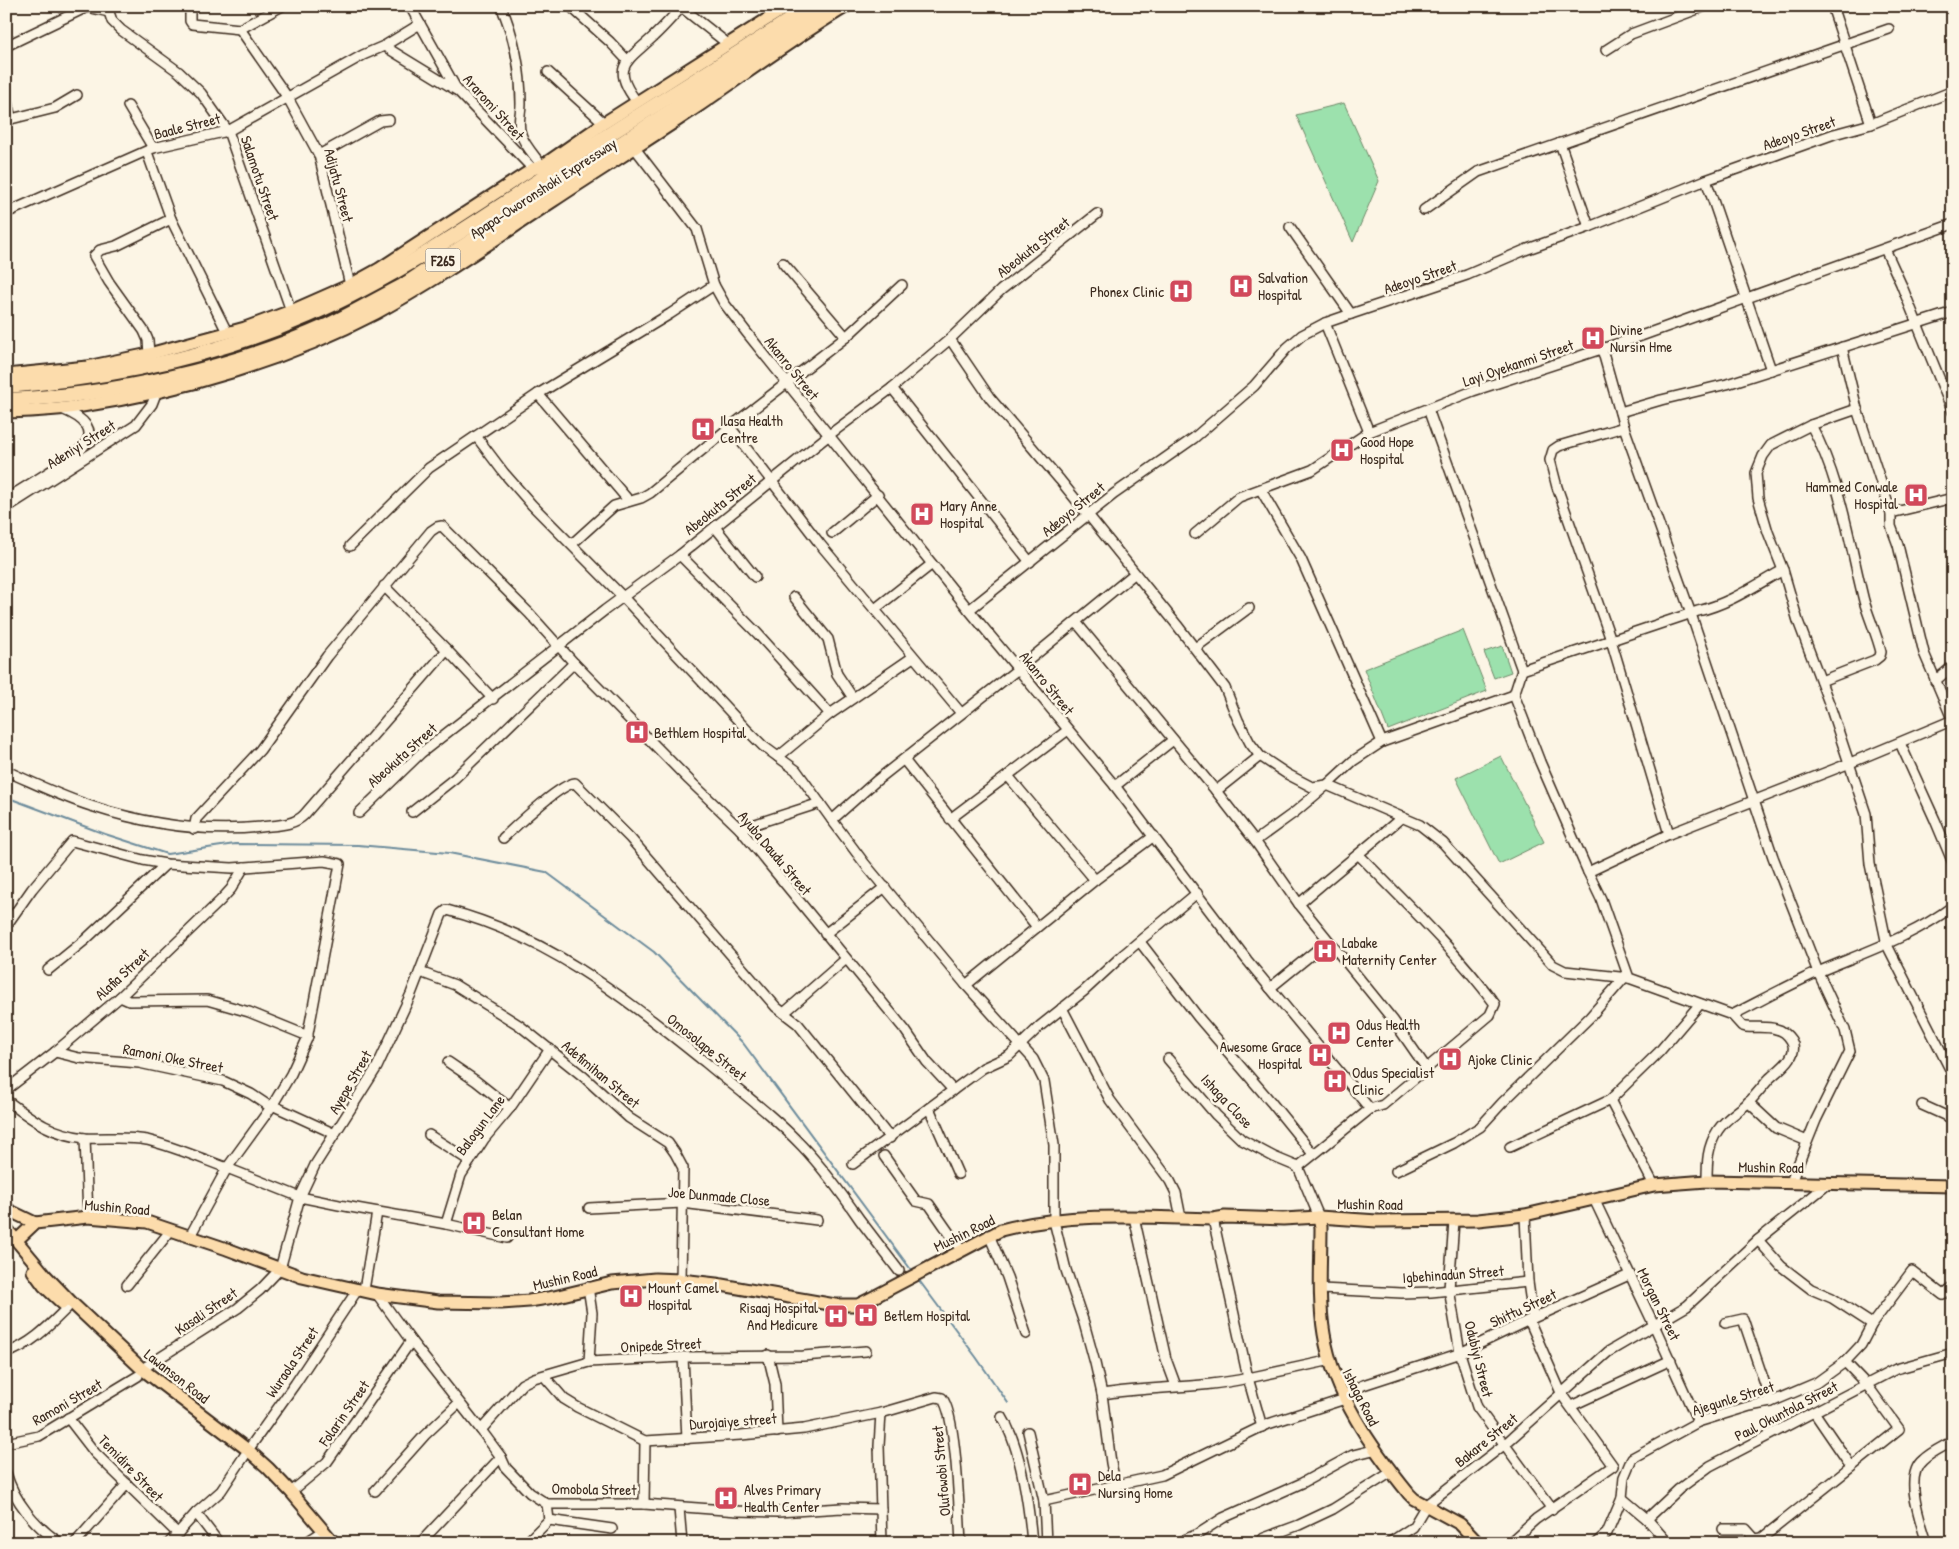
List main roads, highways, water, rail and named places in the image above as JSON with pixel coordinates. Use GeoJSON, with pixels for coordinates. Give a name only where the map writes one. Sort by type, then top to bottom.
{"type":"FeatureCollection","features":[{"type":"Feature","properties":{"kind":"highway","name":"Apapa-Oworonshoki Expressway"},"geometry":{"type":"LineString","coordinates":[[6,386],[73,380],[144,367],[232,344],[283,326],[333,304],[395,272],[458,234],[647,110],[811,6]]}},
{"type":"Feature","properties":{"kind":"highway","name":"Apapa-Oworonshoki Expressway"},"geometry":{"type":"LineString","coordinates":[[6,400],[82,394],[168,377],[238,358],[326,326],[401,287],[832,6]]}},
{"type":"Feature","properties":{"kind":"main road","name":"Apapa-Oworonshoki Expressway"},"geometry":{"type":"LineString","coordinates":[[6,375],[87,367],[149,354],[291,312],[350,285],[379,269],[538,168],[604,123],[788,6]]}},
{"type":"Feature","properties":{"kind":"main road","name":"Apapa-Oworonshoki Expressway"},"geometry":{"type":"LineString","coordinates":[[6,412],[62,408],[115,400],[204,380],[317,340],[376,313],[474,253],[695,108],[802,33],[847,6]]}},
{"type":"Feature","properties":{"kind":"main road","name":"Mushin Road"},"geometry":{"type":"LineString","coordinates":[[36,1223],[88,1218],[147,1222],[280,1269],[323,1282],[377,1294],[438,1302],[501,1303],[529,1301],[554,1297],[588,1287],[633,1280],[682,1280],[835,1305],[854,1305],[882,1292],[903,1275],[924,1269],[989,1235],[1018,1225],[1068,1218],[1213,1219],[1225,1217],[1320,1222],[1454,1221],[1526,1215],[1654,1185],[1707,1181],[1953,1186]]}},
{"type":"Feature","properties":{"kind":"main road"},"geometry":{"type":"LineString","coordinates":[[6,1209],[36,1223]]}},
{"type":"Feature","properties":{"kind":"main road","name":"Ishaga Road"},"geometry":{"type":"LineString","coordinates":[[1320,1222],[1324,1333],[1327,1350],[1343,1398],[1370,1442],[1409,1494],[1459,1528],[1474,1543]]}},
{"type":"Feature","properties":{"kind":"main road","name":"Ishaga Road"},"geometry":{"type":"LineString","coordinates":[[1320,1222],[1316,1228],[1320,1331],[1327,1361],[1355,1425],[1410,1499],[1460,1524],[1478,1543]]}},
{"type":"Feature","properties":{"kind":"main road"},"geometry":{"type":"LineString","coordinates":[[11,1240],[36,1223]]}},
{"type":"Feature","properties":{"kind":"main road","name":"Lawanson Road"},"geometry":{"type":"LineString","coordinates":[[6,1228],[11,1240],[44,1286],[140,1372],[246,1452],[291,1492],[334,1543]]}},
{"type":"Feature","properties":{"kind":"main road","name":"Lawanson Road"},"geometry":{"type":"LineString","coordinates":[[11,1240],[140,1372]]}},
{"type":"Feature","properties":{"kind":"main road","name":"Lawanson Road"},"geometry":{"type":"LineString","coordinates":[[246,1452],[327,1543]]}},
{"type":"Feature","properties":{"kind":"waterway"},"geometry":{"type":"LineString","coordinates":[[6,797],[105,834],[167,854],[235,844],[358,845],[449,853],[546,872],[654,952],[743,1043],[912,1271]]}},
{"type":"Feature","properties":{"kind":"waterway"},"geometry":{"type":"LineString","coordinates":[[918,1279],[1008,1403]]}},
{"type":"Feature","properties":{"kind":"place","name":"Salvation Hospital"},"geometry":{"type":"Point","coordinates":[1241,286]}},
{"type":"Feature","properties":{"kind":"place","name":"Phonex Clinic"},"geometry":{"type":"Point","coordinates":[1181,291]}},
{"type":"Feature","properties":{"kind":"place","name":"Divine Nursin Hme"},"geometry":{"type":"Point","coordinates":[1593,338]}},
{"type":"Feature","properties":{"kind":"place","name":"Ilasa Health Centre"},"geometry":{"type":"Point","coordinates":[703,429]}},
{"type":"Feature","properties":{"kind":"place","name":"Good Hope Hospital"},"geometry":{"type":"Point","coordinates":[1342,450]}},
{"type":"Feature","properties":{"kind":"place","name":"Hammed Conwale Hospital"},"geometry":{"type":"Point","coordinates":[1916,495]}},
{"type":"Feature","properties":{"kind":"place","name":"Mary Anne Hospital"},"geometry":{"type":"Point","coordinates":[922,514]}},
{"type":"Feature","properties":{"kind":"place","name":"Bethlem Hospital"},"geometry":{"type":"Point","coordinates":[637,732]}},
{"type":"Feature","properties":{"kind":"place","name":"Labake Maternity Center"},"geometry":{"type":"Point","coordinates":[1325,951]}},
{"type":"Feature","properties":{"kind":"place","name":"Odus Health Center"},"geometry":{"type":"Point","coordinates":[1339,1033]}},
{"type":"Feature","properties":{"kind":"place","name":"Awesome Grace Hospital"},"geometry":{"type":"Point","coordinates":[1320,1055]}},
{"type":"Feature","properties":{"kind":"place","name":"Ajoke Clinic"},"geometry":{"type":"Point","coordinates":[1450,1059]}},
{"type":"Feature","properties":{"kind":"place","name":"Odus Specialist Clinic"},"geometry":{"type":"Point","coordinates":[1335,1081]}},
{"type":"Feature","properties":{"kind":"place","name":"Belan Consultant Home"},"geometry":{"type":"Point","coordinates":[474,1223]}},
{"type":"Feature","properties":{"kind":"place","name":"Mount Camel Hospital"},"geometry":{"type":"Point","coordinates":[631,1296]}},
{"type":"Feature","properties":{"kind":"place","name":"Betlem Hospital"},"geometry":{"type":"Point","coordinates":[866,1315]}},
{"type":"Feature","properties":{"kind":"place","name":"Risaaj Hospital And Medicure"},"geometry":{"type":"Point","coordinates":[836,1316]}},
{"type":"Feature","properties":{"kind":"place","name":"Dela Nursing Home"},"geometry":{"type":"Point","coordinates":[1080,1484]}},
{"type":"Feature","properties":{"kind":"place","name":"Alves Primary Health Center"},"geometry":{"type":"Point","coordinates":[726,1498]}}]}
